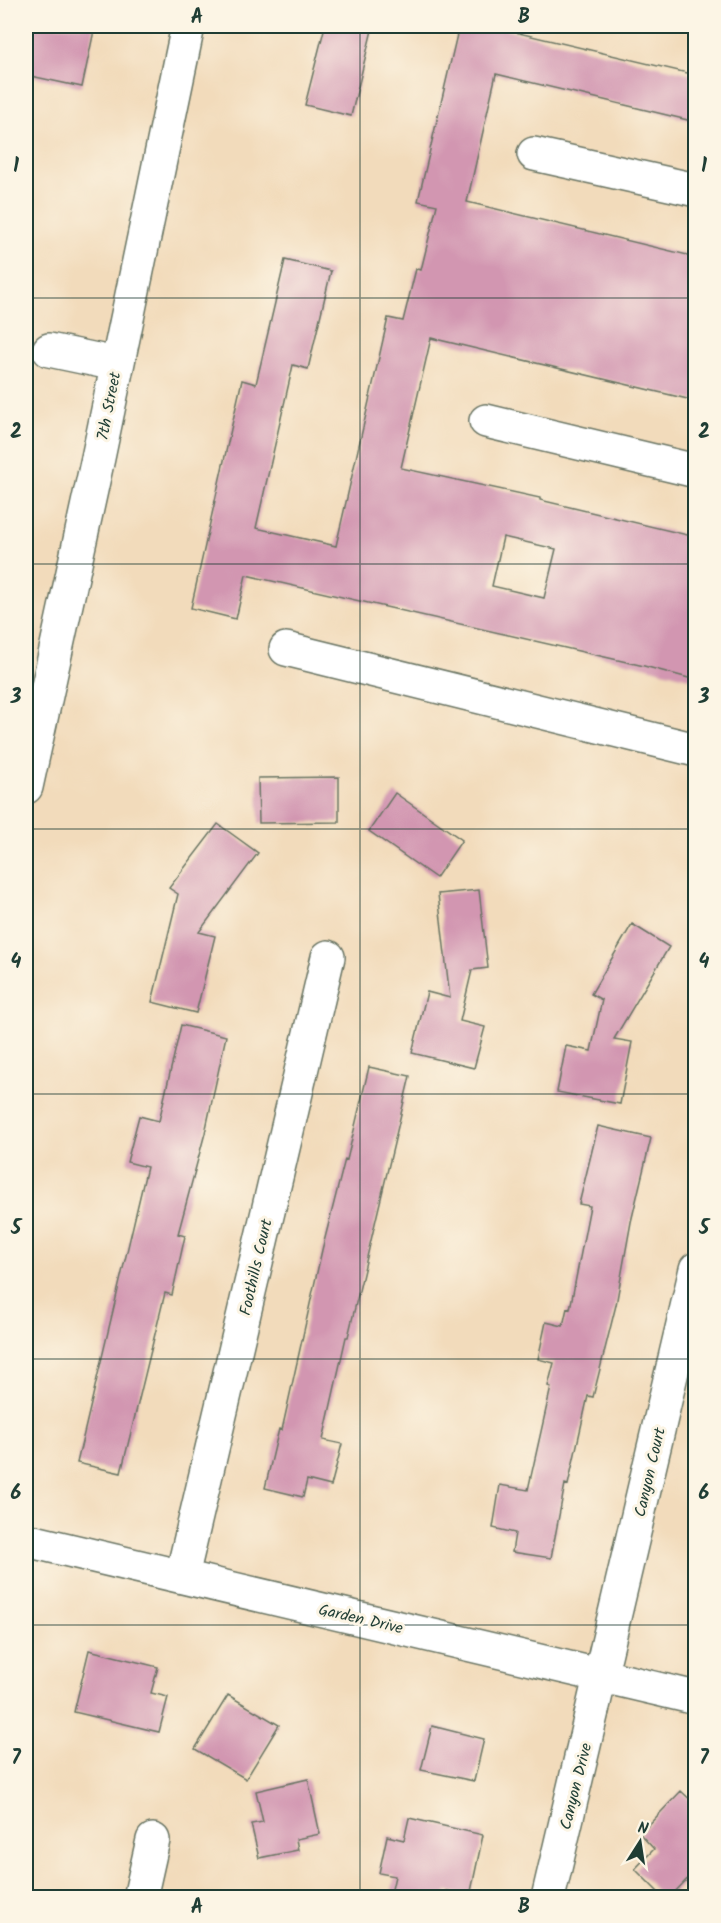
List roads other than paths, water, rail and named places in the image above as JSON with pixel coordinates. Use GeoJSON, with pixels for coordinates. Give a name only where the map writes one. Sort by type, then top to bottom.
{"type":"FeatureCollection","features":[{"type":"Feature","properties":{"kind":"street","name":"7th Street"},"geometry":{"type":"LineString","coordinates":[[26,787],[188,26]]}},
{"type":"Feature","properties":{"kind":"street"},"geometry":{"type":"LineString","coordinates":[[534,154],[696,190]]}},
{"type":"Feature","properties":{"kind":"street"},"geometry":{"type":"LineString","coordinates":[[49,350],[116,364]]}},
{"type":"Feature","properties":{"kind":"street"},"geometry":{"type":"LineString","coordinates":[[486,421],[696,471]]}},
{"type":"Feature","properties":{"kind":"street"},"geometry":{"type":"LineString","coordinates":[[286,649],[696,750]]}},
{"type":"Feature","properties":{"kind":"street","name":"Foothills Court"},"geometry":{"type":"LineString","coordinates":[[182,1576],[328,957]]}},
{"type":"Feature","properties":{"kind":"street","name":"Canyon Court"},"geometry":{"type":"LineString","coordinates":[[602,1675],[696,1269]]}},
{"type":"Feature","properties":{"kind":"street","name":"Garden Drive"},"geometry":{"type":"LineString","coordinates":[[26,1540],[696,1698]]}},
{"type":"Feature","properties":{"kind":"street","name":"Canyon Drive"},"geometry":{"type":"LineString","coordinates":[[548,1898],[602,1675]]}},
{"type":"Feature","properties":{"kind":"street"},"geometry":{"type":"LineString","coordinates":[[140,1898],[153,1840]]}}]}
